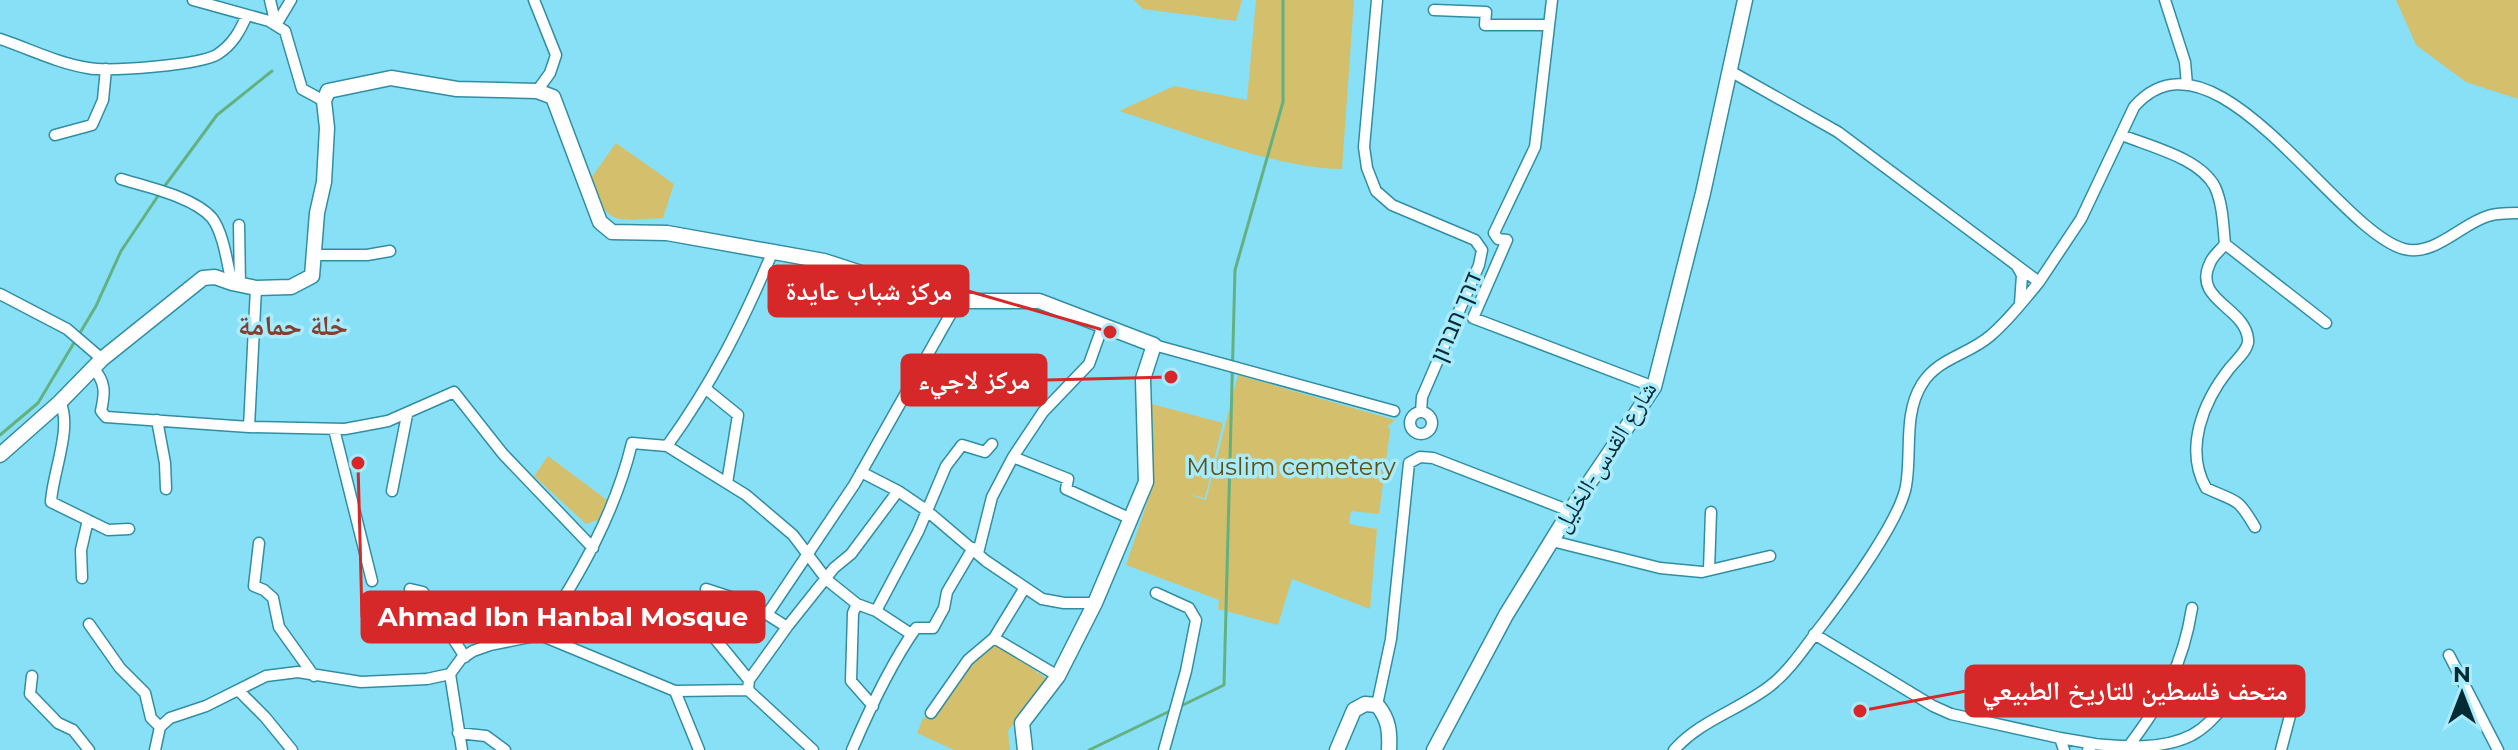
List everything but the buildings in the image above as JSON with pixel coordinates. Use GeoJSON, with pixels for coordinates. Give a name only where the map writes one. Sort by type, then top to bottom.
{"type":"FeatureCollection","features":[{"type":"Feature","properties":{"kind":"street"},"geometry":{"type":"LineString","coordinates":[[193,0],[247,15],[285,31],[302,89],[324,101]]}},
{"type":"Feature","properties":{"kind":"street"},"geometry":{"type":"LineString","coordinates":[[270,0],[276,25]]}},
{"type":"Feature","properties":{"kind":"street"},"geometry":{"type":"LineString","coordinates":[[276,25],[291,0]]}},
{"type":"Feature","properties":{"kind":"street"},"geometry":{"type":"LineString","coordinates":[[534,0],[556,55],[550,73],[537,91]]}},
{"type":"Feature","properties":{"kind":"street","name":"דרך חברון"},"geometry":{"type":"LineString","coordinates":[[1377,0],[1364,147],[1372,183],[1382,198],[1392,205],[1475,240],[1482,250],[1479,265],[1422,397],[1421,412]]}},
{"type":"Feature","properties":{"kind":"street"},"geometry":{"type":"LineString","coordinates":[[1552,0],[1535,147],[1494,233],[1500,240],[1507,240],[1473,318],[1654,387]]}},
{"type":"Feature","properties":{"kind":"street","name":"شارع القدس-الخليل"},"geometry":{"type":"LineString","coordinates":[[1434,750],[1506,615],[1570,511],[1654,387],[1675,313],[1745,0]]}},
{"type":"Feature","properties":{"kind":"street"},"geometry":{"type":"LineString","coordinates":[[2165,0],[2185,62],[2187,85]]}},
{"type":"Feature","properties":{"kind":"street"},"geometry":{"type":"LineString","coordinates":[[1434,10],[1486,12],[1485,25],[1549,25]]}},
{"type":"Feature","properties":{"kind":"street"},"geometry":{"type":"LineString","coordinates":[[0,39],[57,61],[92,69],[196,62],[216,56],[238,36],[247,15]]}},
{"type":"Feature","properties":{"kind":"street"},"geometry":{"type":"LineString","coordinates":[[55,135],[92,125],[103,100],[106,69]]}},
{"type":"Feature","properties":{"kind":"street"},"geometry":{"type":"LineString","coordinates":[[1730,71],[1838,132],[2039,282]]}},
{"type":"Feature","properties":{"kind":"street"},"geometry":{"type":"LineString","coordinates":[[0,455],[98,364],[203,278],[215,277],[256,288],[291,287],[312,276],[325,169],[327,128],[324,101],[328,91],[391,78],[457,89],[537,91],[553,97],[600,222],[612,232],[667,233],[824,261],[947,301],[1039,301],[1154,345],[1394,411]]}},
{"type":"Feature","properties":{"kind":"street"},"geometry":{"type":"LineString","coordinates":[[1674,750],[1704,724],[1768,688],[1814,634],[1901,504],[1906,486],[1912,407],[1921,386],[1933,370],[1990,337],[2039,282],[2081,219],[2134,107],[2142,97],[2172,84],[2187,85],[2221,99],[2259,122],[2347,209],[2393,245],[2417,251],[2487,216],[2518,213]]}},
{"type":"Feature","properties":{"kind":"street"},"geometry":{"type":"LineString","coordinates":[[2122,135],[2183,160],[2205,174],[2214,187],[2221,207],[2225,244],[2209,264],[2206,273],[2208,290],[2240,321],[2249,339],[2202,416],[2195,451],[2198,475],[2206,488],[2234,498],[2255,527]]}},
{"type":"Feature","properties":{"kind":"street"},"geometry":{"type":"LineString","coordinates":[[121,179],[178,197],[213,219],[236,284]]}},
{"type":"Feature","properties":{"kind":"street"},"geometry":{"type":"LineString","coordinates":[[236,284],[239,225]]}},
{"type":"Feature","properties":{"kind":"street"},"geometry":{"type":"LineString","coordinates":[[2225,244],[2326,323]]}},
{"type":"Feature","properties":{"kind":"street"},"geometry":{"type":"LineString","coordinates":[[314,255],[367,255],[390,251]]}},
{"type":"Feature","properties":{"kind":"street"},"geometry":{"type":"LineString","coordinates":[[667,446],[706,389],[742,324],[773,251]]}},
{"type":"Feature","properties":{"kind":"street"},"geometry":{"type":"LineString","coordinates":[[2016,264],[2022,275],[2020,304]]}},
{"type":"Feature","properties":{"kind":"street"},"geometry":{"type":"LineString","coordinates":[[249,427],[256,288]]}},
{"type":"Feature","properties":{"kind":"street"},"geometry":{"type":"LineString","coordinates":[[0,294],[67,329],[98,364],[106,391],[101,411],[106,417],[249,427],[334,429],[388,421],[454,392],[503,454],[593,548]]}},
{"type":"Feature","properties":{"kind":"street"},"geometry":{"type":"LineString","coordinates":[[768,613],[861,472],[958,301]]}},
{"type":"Feature","properties":{"kind":"street"},"geometry":{"type":"LineString","coordinates":[[852,750],[911,634],[916,628],[933,628],[944,608],[947,592],[976,551],[992,497],[1013,457],[1043,412],[1089,364],[1103,325]]}},
{"type":"Feature","properties":{"kind":"street"},"geometry":{"type":"LineString","coordinates":[[1025,750],[1022,723],[1058,676],[1095,603],[1146,482],[1143,379],[1154,345]]}},
{"type":"Feature","properties":{"kind":"street"},"geometry":{"type":"LineString","coordinates":[[706,389],[738,415],[727,483]]}},
{"type":"Feature","properties":{"kind":"street"},"geometry":{"type":"LineString","coordinates":[[60,402],[64,411],[63,425],[51,502],[108,530],[129,529]]}},
{"type":"Feature","properties":{"kind":"street"},"geometry":{"type":"LineString","coordinates":[[392,491],[407,415]]}},
{"type":"Feature","properties":{"kind":"street"},"geometry":{"type":"LineString","coordinates":[[157,420],[166,489]]}},
{"type":"Feature","properties":{"kind":"street"},"geometry":{"type":"LineString","coordinates":[[334,429],[372,581]]}},
{"type":"Feature","properties":{"kind":"street"},"geometry":{"type":"LineString","coordinates":[[540,635],[593,548],[624,477],[632,443],[667,446],[746,495],[793,535],[827,580],[857,604],[876,611],[911,634]]}},
{"type":"Feature","properties":{"kind":"street"},"geometry":{"type":"LineString","coordinates":[[876,611],[918,532],[946,466],[962,445],[985,452],[992,444]]}},
{"type":"Feature","properties":{"kind":"street"},"geometry":{"type":"LineString","coordinates":[[1013,457],[1068,479],[1066,489],[1129,518]]}},
{"type":"Feature","properties":{"kind":"street"},"geometry":{"type":"LineString","coordinates":[[1389,750],[1388,723],[1377,705],[1391,639],[1409,463],[1420,457],[1433,458],[1570,511]]}},
{"type":"Feature","properties":{"kind":"street"},"geometry":{"type":"LineString","coordinates":[[861,472],[926,510],[1024,589],[1042,599],[1095,603]]}},
{"type":"Feature","properties":{"kind":"street"},"geometry":{"type":"LineString","coordinates":[[749,685],[787,627],[834,568],[851,554],[898,491]]}},
{"type":"Feature","properties":{"kind":"street"},"geometry":{"type":"LineString","coordinates":[[1709,570],[1711,512]]}},
{"type":"Feature","properties":{"kind":"street"},"geometry":{"type":"LineString","coordinates":[[82,578],[81,550],[88,520]]}},
{"type":"Feature","properties":{"kind":"street"},"geometry":{"type":"LineString","coordinates":[[1552,541],[1660,568],[1709,570],[1770,556]]}},
{"type":"Feature","properties":{"kind":"street"},"geometry":{"type":"LineString","coordinates":[[259,543],[254,586],[273,598],[279,627],[314,676]]}},
{"type":"Feature","properties":{"kind":"street"},"geometry":{"type":"LineString","coordinates":[[410,589],[423,592],[465,657]]}},
{"type":"Feature","properties":{"kind":"street"},"geometry":{"type":"LineString","coordinates":[[706,589],[749,603],[787,627]]}},
{"type":"Feature","properties":{"kind":"street"},"geometry":{"type":"LineString","coordinates":[[931,713],[968,660],[994,638],[1024,589]]}},
{"type":"Feature","properties":{"kind":"street"},"geometry":{"type":"LineString","coordinates":[[1156,593],[1189,608],[1196,620],[1186,671],[1164,750]]}},
{"type":"Feature","properties":{"kind":"street"},"geometry":{"type":"LineString","coordinates":[[857,604],[853,613],[851,681],[873,706]]}},
{"type":"Feature","properties":{"kind":"street"},"geometry":{"type":"LineString","coordinates":[[2132,748],[2174,675],[2187,643],[2192,608]]}},
{"type":"Feature","properties":{"kind":"street"},"geometry":{"type":"LineString","coordinates":[[89,624],[120,668],[145,693],[151,718],[160,727]]}},
{"type":"Feature","properties":{"kind":"street"},"geometry":{"type":"LineString","coordinates":[[1814,634],[1951,714],[2091,747],[2159,745],[2195,733],[2243,685],[2262,677],[2289,682],[2294,688],[2292,708],[2281,750]]}},
{"type":"Feature","properties":{"kind":"street"},"geometry":{"type":"LineString","coordinates":[[155,750],[160,727],[177,714],[192,711],[230,692],[239,691],[266,676],[298,672],[361,682],[427,679],[450,674],[465,657],[490,645],[540,635],[675,691],[749,685]]}},
{"type":"Feature","properties":{"kind":"street"},"geometry":{"type":"LineString","coordinates":[[712,635],[749,685],[813,750]]}},
{"type":"Feature","properties":{"kind":"street"},"geometry":{"type":"LineString","coordinates":[[994,638],[1058,676]]}},
{"type":"Feature","properties":{"kind":"street"},"geometry":{"type":"LineString","coordinates":[[2449,655],[2498,750]]}},
{"type":"Feature","properties":{"kind":"street"},"geometry":{"type":"LineString","coordinates":[[450,674],[462,750]]}},
{"type":"Feature","properties":{"kind":"street"},"geometry":{"type":"LineString","coordinates":[[32,676],[30,694],[58,723],[73,730],[89,750]]}},
{"type":"Feature","properties":{"kind":"street"},"geometry":{"type":"LineString","coordinates":[[239,691],[292,750]]}},
{"type":"Feature","properties":{"kind":"street"},"geometry":{"type":"LineString","coordinates":[[675,691],[699,750]]}},
{"type":"Feature","properties":{"kind":"street"},"geometry":{"type":"LineString","coordinates":[[1337,750],[1354,710],[1365,704],[1377,705]]}},
{"type":"Feature","properties":{"kind":"street"},"geometry":{"type":"LineString","coordinates":[[458,733],[486,736],[505,750]]}},
{"type":"Feature","properties":{"kind":"street"},"geometry":{"type":"LineString","coordinates":[[2060,738],[2064,750]]}},
{"type":"Feature","properties":{"kind":"green space"},"geometry":{"type":"Polygon","coordinates":[[[1134,0],[1242,0],[1236,21],[1143,9],[1134,0]]]}},
{"type":"Feature","properties":{"kind":"green space"},"geometry":{"type":"Polygon","coordinates":[[[1256,0],[1354,0],[1342,169],[1288,163],[1260,156],[1119,111],[1174,86],[1247,100],[1256,0]]]}},
{"type":"Feature","properties":{"kind":"green space"},"geometry":{"type":"Polygon","coordinates":[[[2396,0],[2518,0],[2518,99],[2466,82],[2416,45],[2396,0]]]}},
{"type":"Feature","properties":{"kind":"green space"},"geometry":{"type":"Polygon","coordinates":[[[616,143],[674,184],[663,218],[615,218],[602,206],[591,178],[616,143]]]}},
{"type":"Feature","properties":{"kind":"green space","name":"Muslim cemetery"},"geometry":{"type":"Polygon","coordinates":[[[1238,375],[1395,420],[1388,426],[1390,431],[1379,514],[1351,511],[1349,524],[1377,529],[1370,609],[1292,579],[1278,625],[1218,609],[1219,600],[1126,565],[1153,485],[1152,404],[1223,423],[1205,498],[1187,494],[1206,500],[1238,375]]]}},
{"type":"Feature","properties":{"kind":"green space"},"geometry":{"type":"Polygon","coordinates":[[[548,456],[607,500],[598,520],[586,524],[534,476],[548,456]]]}},
{"type":"Feature","properties":{"kind":"green space"},"geometry":{"type":"Polygon","coordinates":[[[996,643],[1047,679],[1008,731],[1010,750],[954,750],[917,733],[923,718],[932,716],[971,660],[996,643]]]}},
{"type":"Feature","properties":{"kind":"waterway"},"geometry":{"type":"LineString","coordinates":[[1181,706],[1224,685],[1235,270],[1283,102],[1283,0]]}},
{"type":"Feature","properties":{"kind":"waterway"},"geometry":{"type":"LineString","coordinates":[[164,187],[217,115],[272,71]]}},
{"type":"Feature","properties":{"kind":"waterway"},"geometry":{"type":"LineString","coordinates":[[0,435],[38,403],[96,306],[121,251],[160,193]]}},
{"type":"Feature","properties":{"kind":"waterway"},"geometry":{"type":"LineString","coordinates":[[1089,750],[1170,711]]}},
{"type":"Feature","properties":{"kind":"place","name":"مركز شباب عايدة"},"geometry":{"type":"Point","coordinates":[1110,332]}},
{"type":"Feature","properties":{"kind":"place","name":"مركز لاجيء"},"geometry":{"type":"Point","coordinates":[1171,377]}},
{"type":"Feature","properties":{"kind":"place","name":"Ahmad Ibn Hanbal Mosque"},"geometry":{"type":"Point","coordinates":[358,463]}},
{"type":"Feature","properties":{"kind":"place","name":"متحف فلسطين للتاريخ الطبيعي"},"geometry":{"type":"Point","coordinates":[1860,711]}},
{"type":"Feature","properties":{"kind":"district","name":"خلة حمامة"},"geometry":{"type":"Point","coordinates":[293,325]}}]}
